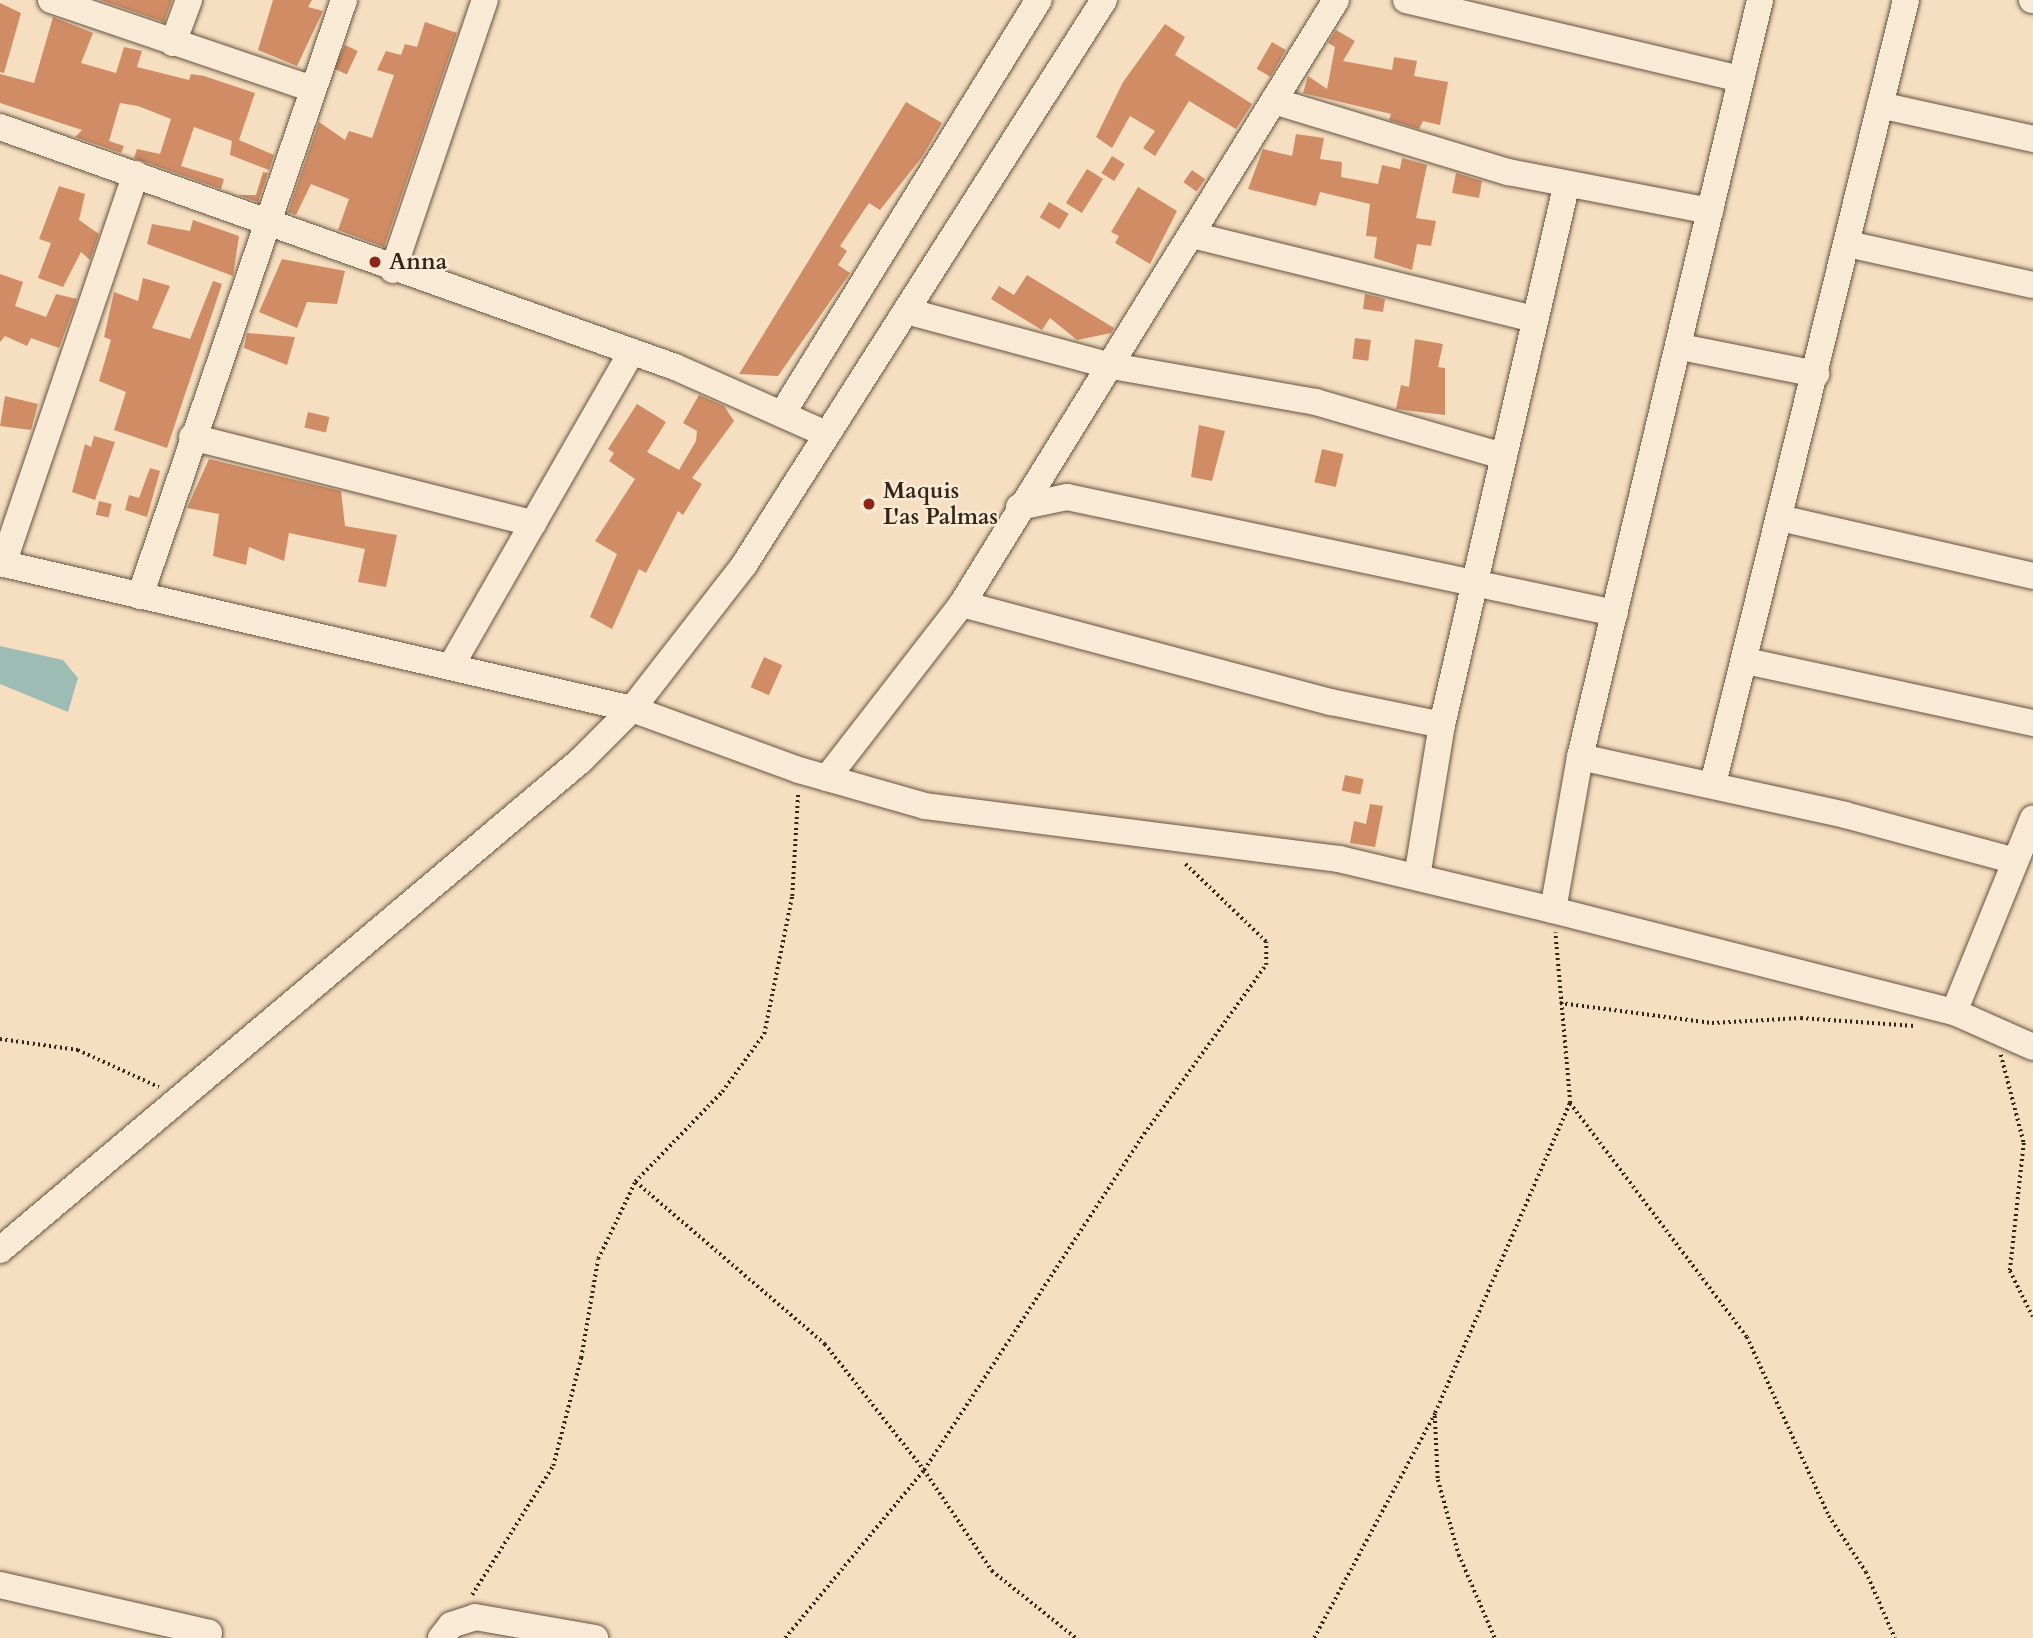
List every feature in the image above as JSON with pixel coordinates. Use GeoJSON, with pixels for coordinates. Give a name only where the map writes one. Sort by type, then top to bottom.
{"type":"FeatureCollection","features":[{"type":"Feature","properties":{"kind":"street"},"geometry":{"type":"LineString","coordinates":[[51,0],[313,89]]}},
{"type":"Feature","properties":{"kind":"street"},"geometry":{"type":"LineString","coordinates":[[173,43],[189,0]]}},
{"type":"Feature","properties":{"kind":"street"},"geometry":{"type":"LineString","coordinates":[[140,596],[265,223],[344,0]]}},
{"type":"Feature","properties":{"kind":"street"},"geometry":{"type":"LineString","coordinates":[[393,270],[485,0]]}},
{"type":"Feature","properties":{"kind":"street"},"geometry":{"type":"LineString","coordinates":[[782,414],[1039,0]]}},
{"type":"Feature","properties":{"kind":"street"},"geometry":{"type":"LineString","coordinates":[[0,1250],[580,761],[632,709],[744,565],[826,434],[910,312],[1104,0]]}},
{"type":"Feature","properties":{"kind":"street"},"geometry":{"type":"LineString","coordinates":[[827,778],[962,604],[1019,507],[1112,366],[1336,0]]}},
{"type":"Feature","properties":{"kind":"street"},"geometry":{"type":"LineString","coordinates":[[1406,0],[1737,78]]}},
{"type":"Feature","properties":{"kind":"street"},"geometry":{"type":"LineString","coordinates":[[1553,909],[1580,757],[1681,347],[1737,78],[1760,0]]}},
{"type":"Feature","properties":{"kind":"street"},"geometry":{"type":"LineString","coordinates":[[1713,784],[1746,661],[1906,0]]}},
{"type":"Feature","properties":{"kind":"street"},"geometry":{"type":"LineString","coordinates":[[1274,101],[1353,129],[1566,187],[1710,211]]}},
{"type":"Feature","properties":{"kind":"street"},"geometry":{"type":"LineString","coordinates":[[1881,105],[2033,139]]}},
{"type":"Feature","properties":{"kind":"street"},"geometry":{"type":"LineString","coordinates":[[0,128],[136,174],[393,270],[631,353],[826,434]]}},
{"type":"Feature","properties":{"kind":"street"},"geometry":{"type":"LineString","coordinates":[[136,174],[1,564],[632,709],[799,769],[925,806],[1339,859],[1553,909],[1954,1012],[2033,1047]]}},
{"type":"Feature","properties":{"kind":"street"},"geometry":{"type":"LineString","coordinates":[[1417,877],[1442,725],[1533,318],[1566,187]]}},
{"type":"Feature","properties":{"kind":"street"},"geometry":{"type":"LineString","coordinates":[[1192,235],[1533,318]]}},
{"type":"Feature","properties":{"kind":"street"},"geometry":{"type":"LineString","coordinates":[[1848,244],[2033,285]]}},
{"type":"Feature","properties":{"kind":"street"},"geometry":{"type":"LineString","coordinates":[[910,312],[1112,366],[1316,402],[1503,456]]}},
{"type":"Feature","properties":{"kind":"street"},"geometry":{"type":"LineString","coordinates":[[1681,347],[1816,374]]}},
{"type":"Feature","properties":{"kind":"street"},"geometry":{"type":"LineString","coordinates":[[451,666],[631,353]]}},
{"type":"Feature","properties":{"kind":"street"},"geometry":{"type":"LineString","coordinates":[[192,437],[533,523]]}},
{"type":"Feature","properties":{"kind":"street"},"geometry":{"type":"LineString","coordinates":[[1051,457],[1067,497]]}},
{"type":"Feature","properties":{"kind":"street"},"geometry":{"type":"LineString","coordinates":[[1019,507],[1067,497],[1615,613]]}},
{"type":"Feature","properties":{"kind":"street"},"geometry":{"type":"LineString","coordinates":[[1780,518],[2033,576]]}},
{"type":"Feature","properties":{"kind":"street"},"geometry":{"type":"LineString","coordinates":[[962,604],[1442,725]]}},
{"type":"Feature","properties":{"kind":"street"},"geometry":{"type":"LineString","coordinates":[[1746,661],[2033,723]]}},
{"type":"Feature","properties":{"kind":"street"},"geometry":{"type":"LineString","coordinates":[[1580,757],[1713,784],[2012,860]]}},
{"type":"Feature","properties":{"kind":"street"},"geometry":{"type":"LineString","coordinates":[[1954,1012],[2012,860],[2033,818]]}},
{"type":"Feature","properties":{"kind":"street"},"geometry":{"type":"LineString","coordinates":[[0,1585],[209,1633],[208,1638]]}},
{"type":"Feature","properties":{"kind":"street"},"geometry":{"type":"LineString","coordinates":[[446,1632],[475,1617],[595,1638]]}},
{"type":"Feature","properties":{"kind":"path"},"geometry":{"type":"LineString","coordinates":[[446,1632],[553,1466],[582,1358],[598,1259],[635,1182],[722,1092],[764,1034],[792,896],[799,769]]}},
{"type":"Feature","properties":{"kind":"path"},"geometry":{"type":"LineString","coordinates":[[785,1638],[924,1469],[1144,1134],[1266,965],[1266,942],[1156,835]]}},
{"type":"Feature","properties":{"kind":"path"},"geometry":{"type":"LineString","coordinates":[[1314,1638],[1435,1413],[1570,1103],[1553,909]]}},
{"type":"Feature","properties":{"kind":"path"},"geometry":{"type":"LineString","coordinates":[[1560,1003],[1712,1023],[1801,1018],[1918,1026]]}},
{"type":"Feature","properties":{"kind":"path"},"geometry":{"type":"LineString","coordinates":[[1997,1032],[2024,1143],[2010,1271],[2033,1317]]}},
{"type":"Feature","properties":{"kind":"path"},"geometry":{"type":"LineString","coordinates":[[0,1039],[78,1050],[180,1096]]}},
{"type":"Feature","properties":{"kind":"path"},"geometry":{"type":"LineString","coordinates":[[1570,1103],[1747,1337],[1829,1516],[1867,1572],[1895,1638]]}},
{"type":"Feature","properties":{"kind":"path"},"geometry":{"type":"LineString","coordinates":[[635,1182],[825,1344],[924,1469],[992,1571],[1076,1638]]}},
{"type":"Feature","properties":{"kind":"path"},"geometry":{"type":"LineString","coordinates":[[1435,1413],[1438,1480],[1459,1555],[1495,1638]]}},
{"type":"Feature","properties":{"kind":"water"},"geometry":{"type":"Polygon","coordinates":[[[0,646],[63,660],[78,678],[68,712],[0,684],[0,646]]]}},
{"type":"Feature","properties":{"kind":"building"},"geometry":{"type":"Polygon","coordinates":[[[100,0],[172,0],[164,22],[100,0]]]}},
{"type":"Feature","properties":{"kind":"building"},"geometry":{"type":"Polygon","coordinates":[[[273,0],[312,0],[308,7],[323,11],[297,66],[258,50],[273,0]]]}},
{"type":"Feature","properties":{"kind":"building"},"geometry":{"type":"Polygon","coordinates":[[[0,3],[21,13],[4,73],[0,72],[0,3]]]}},
{"type":"Feature","properties":{"kind":"building"},"geometry":{"type":"Polygon","coordinates":[[[53,17],[93,33],[81,63],[116,73],[124,47],[142,51],[137,67],[189,80],[191,74],[204,76],[255,93],[239,140],[274,155],[269,170],[230,155],[232,141],[194,127],[181,166],[224,179],[221,189],[134,158],[137,149],[160,154],[171,119],[138,106],[120,103],[109,141],[124,146],[121,153],[75,137],[82,130],[0,103],[0,74],[34,83],[53,17]]]}},
{"type":"Feature","properties":{"kind":"building"},"geometry":{"type":"Polygon","coordinates":[[[425,22],[457,33],[384,247],[338,230],[349,199],[311,184],[296,215],[288,212],[319,122],[345,140],[349,131],[372,138],[394,75],[377,70],[386,51],[401,55],[405,44],[417,47],[425,22]]]}},
{"type":"Feature","properties":{"kind":"building"},"geometry":{"type":"Polygon","coordinates":[[[1165,24],[1185,37],[1175,55],[1252,104],[1236,129],[1189,101],[1155,156],[1143,148],[1155,131],[1130,116],[1112,148],[1096,137],[1123,82],[1165,24]]]}},
{"type":"Feature","properties":{"kind":"building"},"geometry":{"type":"Polygon","coordinates":[[[1336,30],[1355,41],[1343,61],[1392,70],[1394,57],[1417,61],[1414,76],[1448,82],[1440,125],[1423,121],[1419,129],[1389,120],[1391,114],[1303,93],[1308,76],[1327,89],[1335,47],[1328,43],[1336,30]]]}},
{"type":"Feature","properties":{"kind":"building"},"geometry":{"type":"Polygon","coordinates":[[[1272,42],[1286,50],[1270,77],[1256,69],[1272,42]]]}},
{"type":"Feature","properties":{"kind":"building"},"geometry":{"type":"Polygon","coordinates":[[[345,45],[358,51],[347,74],[334,69],[345,45]]]}},
{"type":"Feature","properties":{"kind":"building"},"geometry":{"type":"Polygon","coordinates":[[[906,102],[942,123],[922,157],[880,210],[869,203],[840,246],[847,251],[838,265],[850,273],[778,376],[739,374],[906,102]]]}},
{"type":"Feature","properties":{"kind":"building"},"geometry":{"type":"Polygon","coordinates":[[[1296,134],[1324,138],[1320,159],[1342,162],[1341,177],[1378,184],[1382,165],[1400,169],[1402,158],[1427,165],[1416,218],[1436,221],[1431,246],[1417,244],[1412,270],[1374,258],[1377,237],[1366,236],[1370,204],[1320,192],[1316,206],[1248,189],[1263,149],[1292,156],[1296,134]]]}},
{"type":"Feature","properties":{"kind":"building"},"geometry":{"type":"Polygon","coordinates":[[[1112,156],[1125,164],[1114,181],[1101,173],[1112,156]]]}},
{"type":"Feature","properties":{"kind":"building"},"geometry":{"type":"Polygon","coordinates":[[[1087,169],[1103,179],[1082,213],[1066,203],[1087,169]]]}},
{"type":"Feature","properties":{"kind":"building"},"geometry":{"type":"Polygon","coordinates":[[[1192,170],[1205,179],[1197,191],[1183,182],[1192,170]]]}},
{"type":"Feature","properties":{"kind":"building"},"geometry":{"type":"Polygon","coordinates":[[[263,172],[268,173],[258,202],[238,195],[256,195],[263,172]]]}},
{"type":"Feature","properties":{"kind":"building"},"geometry":{"type":"Polygon","coordinates":[[[1456,173],[1482,181],[1479,198],[1452,193],[1456,173]]]}},
{"type":"Feature","properties":{"kind":"building"},"geometry":{"type":"Polygon","coordinates":[[[59,186],[85,194],[79,220],[99,234],[90,260],[81,252],[63,287],[38,278],[51,243],[39,239],[59,186]]]}},
{"type":"Feature","properties":{"kind":"building"},"geometry":{"type":"Polygon","coordinates":[[[1138,187],[1177,211],[1150,264],[1115,243],[1119,236],[1111,232],[1138,187]]]}},
{"type":"Feature","properties":{"kind":"building"},"geometry":{"type":"Polygon","coordinates":[[[1049,202],[1069,214],[1059,229],[1040,217],[1049,202]]]}},
{"type":"Feature","properties":{"kind":"building"},"geometry":{"type":"Polygon","coordinates":[[[193,220],[239,236],[233,276],[147,244],[152,224],[190,231],[193,220]]]}},
{"type":"Feature","properties":{"kind":"building"},"geometry":{"type":"Polygon","coordinates":[[[282,259],[345,271],[337,304],[307,302],[297,328],[259,312],[282,259]]]}},
{"type":"Feature","properties":{"kind":"building"},"geometry":{"type":"Polygon","coordinates":[[[0,274],[23,282],[15,306],[46,317],[56,294],[77,299],[59,348],[31,338],[27,346],[5,336],[0,342],[0,274]]]}},
{"type":"Feature","properties":{"kind":"building"},"geometry":{"type":"Polygon","coordinates":[[[1027,275],[1114,328],[1111,333],[1077,340],[1050,318],[1042,330],[991,299],[999,286],[1014,295],[1027,275]]]}},
{"type":"Feature","properties":{"kind":"building"},"geometry":{"type":"Polygon","coordinates":[[[143,278],[170,286],[152,328],[190,339],[213,281],[222,284],[167,448],[114,430],[126,392],[99,381],[111,340],[104,337],[114,292],[138,301],[143,278]]]}},
{"type":"Feature","properties":{"kind":"building"},"geometry":{"type":"Polygon","coordinates":[[[1365,294],[1385,299],[1383,312],[1363,309],[1365,294]]]}},
{"type":"Feature","properties":{"kind":"building"},"geometry":{"type":"Polygon","coordinates":[[[247,333],[295,337],[287,365],[244,348],[247,333]]]}},
{"type":"Feature","properties":{"kind":"building"},"geometry":{"type":"Polygon","coordinates":[[[1355,338],[1371,340],[1368,361],[1352,359],[1355,338]]]}},
{"type":"Feature","properties":{"kind":"building"},"geometry":{"type":"Polygon","coordinates":[[[1415,339],[1443,344],[1438,367],[1445,368],[1445,415],[1396,409],[1401,385],[1409,387],[1415,339]]]}},
{"type":"Feature","properties":{"kind":"building"},"geometry":{"type":"Polygon","coordinates":[[[699,395],[724,406],[734,421],[692,478],[702,484],[683,515],[678,511],[646,573],[639,569],[612,629],[590,617],[617,554],[595,541],[635,479],[609,461],[614,453],[608,449],[637,404],[666,422],[647,452],[679,470],[696,441],[697,431],[683,423],[699,395]]]}},
{"type":"Feature","properties":{"kind":"building"},"geometry":{"type":"Polygon","coordinates":[[[5,396],[38,404],[31,430],[0,426],[5,396]]]}},
{"type":"Feature","properties":{"kind":"building"},"geometry":{"type":"Polygon","coordinates":[[[308,412],[329,417],[326,433],[304,428],[308,412]]]}},
{"type":"Feature","properties":{"kind":"building"},"geometry":{"type":"Polygon","coordinates":[[[1199,425],[1225,431],[1212,481],[1191,477],[1199,425]]]}},
{"type":"Feature","properties":{"kind":"building"},"geometry":{"type":"Polygon","coordinates":[[[94,436],[115,442],[95,500],[72,492],[85,444],[91,447],[94,436]]]}},
{"type":"Feature","properties":{"kind":"building"},"geometry":{"type":"Polygon","coordinates":[[[1322,449],[1343,454],[1336,487],[1314,482],[1322,449]]]}},
{"type":"Feature","properties":{"kind":"building"},"geometry":{"type":"Polygon","coordinates":[[[209,459],[341,491],[345,526],[397,535],[386,587],[358,582],[365,549],[289,533],[284,561],[249,547],[246,565],[213,556],[219,514],[187,508],[209,459]]]}},
{"type":"Feature","properties":{"kind":"building"},"geometry":{"type":"Polygon","coordinates":[[[150,468],[160,471],[147,517],[125,510],[129,495],[139,498],[150,468]]]}},
{"type":"Feature","properties":{"kind":"building"},"geometry":{"type":"Polygon","coordinates":[[[99,501],[112,504],[109,518],[96,515],[99,501]]]}},
{"type":"Feature","properties":{"kind":"building"},"geometry":{"type":"Polygon","coordinates":[[[764,657],[782,665],[769,695],[751,687],[764,657]]]}},
{"type":"Feature","properties":{"kind":"building"},"geometry":{"type":"Polygon","coordinates":[[[1345,775],[1364,779],[1360,795],[1342,791],[1345,775]]]}},
{"type":"Feature","properties":{"kind":"building"},"geometry":{"type":"Polygon","coordinates":[[[1370,804],[1383,806],[1375,847],[1350,843],[1354,821],[1366,824],[1370,804]]]}},
{"type":"Feature","properties":{"kind":"place","name":"Anna"},"geometry":{"type":"Point","coordinates":[375,262]}},
{"type":"Feature","properties":{"kind":"place","name":"Maquis L'as Palmas"},"geometry":{"type":"Point","coordinates":[869,504]}}]}
